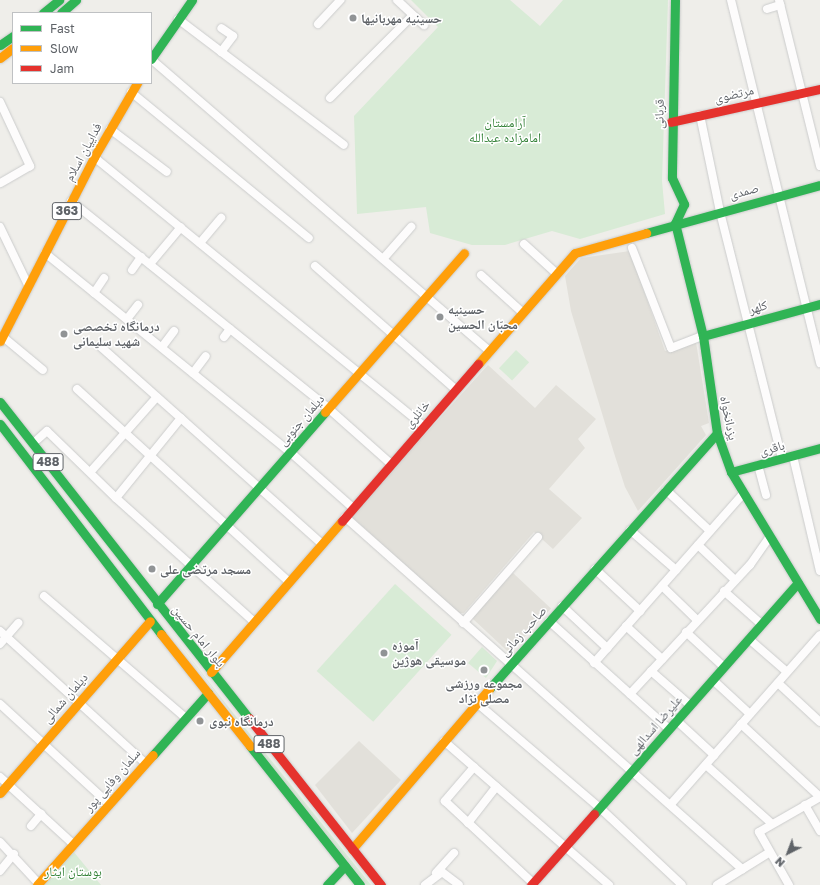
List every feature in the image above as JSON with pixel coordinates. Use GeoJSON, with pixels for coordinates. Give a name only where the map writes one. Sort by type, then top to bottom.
{"type":"FeatureCollection","features":[{"type":"Feature","properties":{"kind":"street"},"geometry":{"type":"LineString","coordinates":[[44,12],[59,0]]}},
{"type":"Feature","properties":{"kind":"street"},"geometry":{"type":"LineString","coordinates":[[62,12],[76,0]]}},
{"type":"Feature","properties":{"kind":"street"},"geometry":{"type":"LineString","coordinates":[[152,58],[192,0]]}},
{"type":"Feature","properties":{"kind":"street"},"geometry":{"type":"LineString","coordinates":[[318,24],[340,0]]}},
{"type":"Feature","properties":{"kind":"street"},"geometry":{"type":"LineString","coordinates":[[397,0],[424,26]]}},
{"type":"Feature","properties":{"kind":"street","name":"قربانی"},"geometry":{"type":"LineString","coordinates":[[675,0],[671,122],[672,178],[684,204],[676,223]]}},
{"type":"Feature","properties":{"kind":"street"},"geometry":{"type":"LineString","coordinates":[[731,0],[820,363]]}},
{"type":"Feature","properties":{"kind":"street"},"geometry":{"type":"LineString","coordinates":[[767,9],[780,2],[820,166]]}},
{"type":"Feature","properties":{"kind":"street"},"geometry":{"type":"LineString","coordinates":[[330,98],[413,15]]}},
{"type":"Feature","properties":{"kind":"street"},"geometry":{"type":"LineString","coordinates":[[178,19],[344,145]]}},
{"type":"Feature","properties":{"kind":"street"},"geometry":{"type":"LineString","coordinates":[[221,52],[233,36],[222,28]]}},
{"type":"Feature","properties":{"kind":"street"},"geometry":{"type":"LineString","coordinates":[[0,45],[12,37]]}},
{"type":"Feature","properties":{"kind":"street"},"geometry":{"type":"LineString","coordinates":[[0,58],[12,49]]}},
{"type":"Feature","properties":{"kind":"street"},"geometry":{"type":"LineString","coordinates":[[152,60],[489,351]]}},
{"type":"Feature","properties":{"kind":"street","name":"فداییان اسلام"},"geometry":{"type":"LineString","coordinates":[[1,339],[94,157],[136,84]]}},
{"type":"Feature","properties":{"kind":"street","name":"مرتضوی"},"geometry":{"type":"LineString","coordinates":[[671,122],[820,89]]}},
{"type":"Feature","properties":{"kind":"street"},"geometry":{"type":"LineString","coordinates":[[131,92],[309,238]]}},
{"type":"Feature","properties":{"kind":"street"},"geometry":{"type":"LineString","coordinates":[[0,102],[30,166],[0,183]]}},
{"type":"Feature","properties":{"kind":"street"},"geometry":{"type":"LineString","coordinates":[[700,115],[720,212],[782,458]]}},
{"type":"Feature","properties":{"kind":"street"},"geometry":{"type":"LineString","coordinates":[[110,129],[167,172]]}},
{"type":"Feature","properties":{"kind":"street"},"geometry":{"type":"LineString","coordinates":[[94,157],[360,372],[424,426]]}},
{"type":"Feature","properties":{"kind":"street","name":"صمدی"},"geometry":{"type":"LineString","coordinates":[[676,223],[820,185]]}},
{"type":"Feature","properties":{"kind":"street"},"geometry":{"type":"LineString","coordinates":[[71,202],[328,408],[391,464]]}},
{"type":"Feature","properties":{"kind":"street"},"geometry":{"type":"LineString","coordinates":[[200,243],[221,218]]}},
{"type":"Feature","properties":{"kind":"street","name":"خانلری"},"geometry":{"type":"LineString","coordinates":[[211,672],[575,253],[676,223]]}},
{"type":"Feature","properties":{"kind":"street","name":"یزدانخواه"},"geometry":{"type":"LineString","coordinates":[[676,223],[703,336],[717,433],[731,472],[820,619]]}},
{"type":"Feature","properties":{"kind":"street"},"geometry":{"type":"LineString","coordinates":[[0,227],[28,286]]}},
{"type":"Feature","properties":{"kind":"street"},"geometry":{"type":"LineString","coordinates":[[150,264],[181,227]]}},
{"type":"Feature","properties":{"kind":"street"},"geometry":{"type":"LineString","coordinates":[[383,259],[411,227]]}},
{"type":"Feature","properties":{"kind":"street"},"geometry":{"type":"LineString","coordinates":[[524,244],[557,274]]}},
{"type":"Feature","properties":{"kind":"street"},"geometry":{"type":"LineString","coordinates":[[632,248],[672,348],[703,336]]}},
{"type":"Feature","properties":{"kind":"street","name":"دیلمان جنوبی"},"geometry":{"type":"LineString","coordinates":[[157,604],[464,252]]}},
{"type":"Feature","properties":{"kind":"street"},"geometry":{"type":"LineString","coordinates":[[45,253],[290,452],[354,508]]}},
{"type":"Feature","properties":{"kind":"street"},"geometry":{"type":"LineString","coordinates":[[132,270],[141,257]]}},
{"type":"Feature","properties":{"kind":"street"},"geometry":{"type":"LineString","coordinates":[[315,266],[394,333],[456,390]]}},
{"type":"Feature","properties":{"kind":"street"},"geometry":{"type":"LineString","coordinates":[[481,275],[523,313]]}},
{"type":"Feature","properties":{"kind":"street"},"geometry":{"type":"LineString","coordinates":[[94,292],[104,278]]}},
{"type":"Feature","properties":{"kind":"street","name":"کلهر"},"geometry":{"type":"LineString","coordinates":[[703,336],[820,304]]}},
{"type":"Feature","properties":{"kind":"street"},"geometry":{"type":"LineString","coordinates":[[127,319],[138,305]]}},
{"type":"Feature","properties":{"kind":"street"},"geometry":{"type":"LineString","coordinates":[[224,337],[230,329]]}},
{"type":"Feature","properties":{"kind":"street"},"geometry":{"type":"LineString","coordinates":[[162,347],[174,331]]}},
{"type":"Feature","properties":{"kind":"street"},"geometry":{"type":"LineString","coordinates":[[1,339],[43,370]]}},
{"type":"Feature","properties":{"kind":"street"},"geometry":{"type":"LineString","coordinates":[[101,347],[322,544]]}},
{"type":"Feature","properties":{"kind":"street"},"geometry":{"type":"LineString","coordinates":[[193,373],[206,356]]}},
{"type":"Feature","properties":{"kind":"street"},"geometry":{"type":"LineString","coordinates":[[77,389],[125,434],[227,523],[289,582]]}},
{"type":"Feature","properties":{"kind":"street"},"geometry":{"type":"LineString","coordinates":[[93,469],[157,397]]}},
{"type":"Feature","properties":{"kind":"street","name":"بلوار امام حسین"},"geometry":{"type":"LineString","coordinates":[[0,402],[157,604],[381,885]]}},
{"type":"Feature","properties":{"kind":"street"},"geometry":{"type":"LineString","coordinates":[[116,498],[181,418]]}},
{"type":"Feature","properties":{"kind":"street","name":"488"},"geometry":{"type":"LineString","coordinates":[[0,424],[150,621],[360,885]]}},
{"type":"Feature","properties":{"kind":"street"},"geometry":{"type":"LineString","coordinates":[[38,439],[47,431],[116,498],[254,622]]}},
{"type":"Feature","properties":{"kind":"street","name":"صاحب زمانی"},"geometry":{"type":"LineString","coordinates":[[352,849],[510,665],[717,433]]}},
{"type":"Feature","properties":{"kind":"street","name":"باقری"},"geometry":{"type":"LineString","coordinates":[[731,472],[820,448]]}},
{"type":"Feature","properties":{"kind":"street"},"geometry":{"type":"LineString","coordinates":[[793,456],[820,571]]}},
{"type":"Feature","properties":{"kind":"street"},"geometry":{"type":"LineString","coordinates":[[758,465],[766,495]]}},
{"type":"Feature","properties":{"kind":"street"},"geometry":{"type":"LineString","coordinates":[[666,490],[710,531]]}},
{"type":"Feature","properties":{"kind":"street"},"geometry":{"type":"LineString","coordinates":[[594,662],[744,493]]}},
{"type":"Feature","properties":{"kind":"street"},"geometry":{"type":"LineString","coordinates":[[345,517],[510,665],[633,770],[742,869]]}},
{"type":"Feature","properties":{"kind":"street"},"geometry":{"type":"LineString","coordinates":[[630,530],[676,570]]}},
{"type":"Feature","properties":{"kind":"street"},"geometry":{"type":"LineString","coordinates":[[630,694],[735,580],[770,536]]}},
{"type":"Feature","properties":{"kind":"street"},"geometry":{"type":"LineString","coordinates":[[463,623],[538,537]]}},
{"type":"Feature","properties":{"kind":"street"},"geometry":{"type":"LineString","coordinates":[[698,545],[735,580]]}},
{"type":"Feature","properties":{"kind":"street"},"geometry":{"type":"LineString","coordinates":[[595,569],[640,611]]}},
{"type":"Feature","properties":{"kind":"street","name":"علیرضا اسدالهی"},"geometry":{"type":"LineString","coordinates":[[532,884],[798,583]]}},
{"type":"Feature","properties":{"kind":"street"},"geometry":{"type":"LineString","coordinates":[[662,586],[697,620]]}},
{"type":"Feature","properties":{"kind":"street"},"geometry":{"type":"LineString","coordinates":[[724,591],[761,624]]}},
{"type":"Feature","properties":{"kind":"street"},"geometry":{"type":"LineString","coordinates":[[44,596],[186,718]]}},
{"type":"Feature","properties":{"kind":"street"},"geometry":{"type":"LineString","coordinates":[[562,606],[607,648]]}},
{"type":"Feature","properties":{"kind":"street","name":"دیلمان شمالی"},"geometry":{"type":"LineString","coordinates":[[0,793],[3,780],[43,743],[150,621]]}},
{"type":"Feature","properties":{"kind":"street"},"geometry":{"type":"LineString","coordinates":[[549,621],[669,729]]}},
{"type":"Feature","properties":{"kind":"street"},"geometry":{"type":"LineString","coordinates":[[0,644],[3,634],[18,623]]}},
{"type":"Feature","properties":{"kind":"street"},"geometry":{"type":"LineString","coordinates":[[626,626],[662,658]]}},
{"type":"Feature","properties":{"kind":"street"},"geometry":{"type":"LineString","coordinates":[[686,632],[724,667]]}},
{"type":"Feature","properties":{"kind":"street"},"geometry":{"type":"LineString","coordinates":[[3,634],[145,763]]}},
{"type":"Feature","properties":{"kind":"street"},"geometry":{"type":"LineString","coordinates":[[671,804],[820,635]]}},
{"type":"Feature","properties":{"kind":"street"},"geometry":{"type":"LineString","coordinates":[[749,639],[787,672]]}},
{"type":"Feature","properties":{"kind":"street"},"geometry":{"type":"LineString","coordinates":[[651,671],[690,705]]}},
{"type":"Feature","properties":{"kind":"street"},"geometry":{"type":"LineString","coordinates":[[712,680],[750,714]]}},
{"type":"Feature","properties":{"kind":"street"},"geometry":{"type":"LineString","coordinates":[[778,683],[820,722]]}},
{"type":"Feature","properties":{"kind":"street","name":"سلمان وفایی پور"},"geometry":{"type":"LineString","coordinates":[[38,884],[208,693]]}},
{"type":"Feature","properties":{"kind":"street"},"geometry":{"type":"LineString","coordinates":[[477,703],[600,808],[682,885]]}},
{"type":"Feature","properties":{"kind":"street"},"geometry":{"type":"LineString","coordinates":[[0,704],[109,804]]}},
{"type":"Feature","properties":{"kind":"street"},"geometry":{"type":"LineString","coordinates":[[676,720],[714,755]]}},
{"type":"Feature","properties":{"kind":"street"},"geometry":{"type":"LineString","coordinates":[[741,724],[820,797],[771,823],[759,832],[789,885]]}},
{"type":"Feature","properties":{"kind":"street"},"geometry":{"type":"LineString","coordinates":[[444,741],[609,885]]}},
{"type":"Feature","properties":{"kind":"street"},"geometry":{"type":"LineString","coordinates":[[706,765],[771,823]]}},
{"type":"Feature","properties":{"kind":"street"},"geometry":{"type":"LineString","coordinates":[[474,767],[445,801],[532,884]]}},
{"type":"Feature","properties":{"kind":"street"},"geometry":{"type":"LineString","coordinates":[[3,780],[74,844]]}},
{"type":"Feature","properties":{"kind":"street"},"geometry":{"type":"LineString","coordinates":[[468,823],[496,787]]}},
{"type":"Feature","properties":{"kind":"street"},"geometry":{"type":"LineString","coordinates":[[805,805],[820,831]]}},
{"type":"Feature","properties":{"kind":"street"},"geometry":{"type":"LineString","coordinates":[[32,826],[41,814]]}},
{"type":"Feature","properties":{"kind":"street"},"geometry":{"type":"LineString","coordinates":[[0,842],[14,854],[38,884]]}},
{"type":"Feature","properties":{"kind":"street"},"geometry":{"type":"LineString","coordinates":[[719,884],[770,852]]}},
{"type":"Feature","properties":{"kind":"street"},"geometry":{"type":"LineString","coordinates":[[425,885],[439,872],[454,853]]}},
{"type":"Feature","properties":{"kind":"street"},"geometry":{"type":"LineString","coordinates":[[0,871],[14,854]]}},
{"type":"Feature","properties":{"kind":"street"},"geometry":{"type":"LineString","coordinates":[[327,885],[345,866]]}},
{"type":"Feature","properties":{"kind":"street"},"geometry":{"type":"LineString","coordinates":[[439,872],[459,885]]}},
{"type":"Feature","properties":{"kind":"shaded area"},"geometry":{"type":"Polygon","coordinates":[[[630,251],[665,351],[696,342],[709,423],[701,426],[706,435],[638,511],[625,487],[614,453],[571,311],[565,276],[581,258],[630,251]]]}},
{"type":"Feature","properties":{"kind":"shaded area"},"geometry":{"type":"Polygon","coordinates":[[[488,365],[535,408],[556,385],[596,419],[578,439],[585,448],[549,489],[582,518],[553,549],[534,532],[464,613],[458,613],[351,516],[488,365]]]}},
{"type":"Feature","properties":{"kind":"shaded area"},"geometry":{"type":"Polygon","coordinates":[[[513,573],[551,608],[509,653],[471,618],[513,573]]]}},
{"type":"Feature","properties":{"kind":"shaded area"},"geometry":{"type":"Polygon","coordinates":[[[359,741],[401,780],[352,833],[315,785],[359,741]]]}},
{"type":"Feature","properties":{"kind":"green space","name":"آرامستان امامزاده عبدالله"},"geometry":{"type":"Polygon","coordinates":[[[411,0],[510,0],[540,26],[563,0],[668,0],[662,181],[665,214],[580,239],[552,231],[505,245],[472,245],[430,233],[426,207],[357,214],[354,116],[438,27],[411,0]]]}},
{"type":"Feature","properties":{"kind":"green space"},"geometry":{"type":"Polygon","coordinates":[[[516,350],[529,362],[512,381],[499,368],[516,350]]]}},
{"type":"Feature","properties":{"kind":"green space","name":"آموزه موسیقی هوژین"},"geometry":{"type":"Polygon","coordinates":[[[395,584],[451,635],[373,722],[317,671],[395,584]]]}},
{"type":"Feature","properties":{"kind":"green space"},"geometry":{"type":"Polygon","coordinates":[[[162,621],[218,694],[371,885],[367,885],[267,760],[162,621]]]}},
{"type":"Feature","properties":{"kind":"green space","name":"مجموعه ورزشی مصلی نژاد"},"geometry":{"type":"Polygon","coordinates":[[[482,647],[497,661],[486,678],[468,663],[482,647]]]}},
{"type":"Feature","properties":{"kind":"green space","name":"بوستان ایثار"},"geometry":{"type":"Polygon","coordinates":[[[73,851],[101,885],[42,885],[73,851]]]}},
{"type":"Feature","properties":{"kind":"traffic: fast"},"geometry":{"type":"LineString","coordinates":[[44,12],[59,0]]}},
{"type":"Feature","properties":{"kind":"traffic: fast"},"geometry":{"type":"LineString","coordinates":[[62,12],[76,0]]}},
{"type":"Feature","properties":{"kind":"traffic: fast"},"geometry":{"type":"LineString","coordinates":[[152,58],[192,0]]}},
{"type":"Feature","properties":{"kind":"traffic: fast"},"geometry":{"type":"LineString","coordinates":[[675,0],[672,178],[684,204],[675,223]]}},
{"type":"Feature","properties":{"kind":"traffic: fast"},"geometry":{"type":"LineString","coordinates":[[0,45],[12,37]]}},
{"type":"Feature","properties":{"kind":"traffic: fast"},"geometry":{"type":"LineString","coordinates":[[646,233],[820,185]]}},
{"type":"Feature","properties":{"kind":"traffic: fast"},"geometry":{"type":"LineString","coordinates":[[675,223],[703,336],[717,433],[731,472],[820,619]]}},
{"type":"Feature","properties":{"kind":"traffic: fast"},"geometry":{"type":"LineString","coordinates":[[703,336],[820,304]]}},
{"type":"Feature","properties":{"kind":"traffic: fast"},"geometry":{"type":"LineString","coordinates":[[0,402],[249,718]]}},
{"type":"Feature","properties":{"kind":"traffic: fast"},"geometry":{"type":"LineString","coordinates":[[157,604],[325,412]]}},
{"type":"Feature","properties":{"kind":"traffic: fast"},"geometry":{"type":"LineString","coordinates":[[0,424],[161,634]]}},
{"type":"Feature","properties":{"kind":"traffic: fast"},"geometry":{"type":"LineString","coordinates":[[489,689],[717,433]]}},
{"type":"Feature","properties":{"kind":"traffic: fast"},"geometry":{"type":"LineString","coordinates":[[731,472],[820,448]]}},
{"type":"Feature","properties":{"kind":"traffic: fast"},"geometry":{"type":"LineString","coordinates":[[594,814],[798,583]]}},
{"type":"Feature","properties":{"kind":"traffic: fast"},"geometry":{"type":"LineString","coordinates":[[153,755],[208,693]]}},
{"type":"Feature","properties":{"kind":"traffic: fast"},"geometry":{"type":"LineString","coordinates":[[250,746],[360,885]]}},
{"type":"Feature","properties":{"kind":"traffic: fast"},"geometry":{"type":"LineString","coordinates":[[327,885],[345,866]]}},
{"type":"Feature","properties":{"kind":"traffic: slow"},"geometry":{"type":"LineString","coordinates":[[0,58],[12,49]]}},
{"type":"Feature","properties":{"kind":"traffic: slow"},"geometry":{"type":"LineString","coordinates":[[0,341],[94,157],[136,84]]}},
{"type":"Feature","properties":{"kind":"traffic: slow"},"geometry":{"type":"LineString","coordinates":[[478,364],[575,253],[646,233]]}},
{"type":"Feature","properties":{"kind":"traffic: slow"},"geometry":{"type":"LineString","coordinates":[[325,412],[464,253]]}},
{"type":"Feature","properties":{"kind":"traffic: slow"},"geometry":{"type":"LineString","coordinates":[[211,672],[342,521]]}},
{"type":"Feature","properties":{"kind":"traffic: slow"},"geometry":{"type":"LineString","coordinates":[[0,793],[150,621]]}},
{"type":"Feature","properties":{"kind":"traffic: slow"},"geometry":{"type":"LineString","coordinates":[[161,634],[250,746]]}},
{"type":"Feature","properties":{"kind":"traffic: slow"},"geometry":{"type":"LineString","coordinates":[[352,849],[489,689]]}},
{"type":"Feature","properties":{"kind":"traffic: slow"},"geometry":{"type":"LineString","coordinates":[[37,885],[153,755]]}},
{"type":"Feature","properties":{"kind":"traffic: jam"},"geometry":{"type":"LineString","coordinates":[[671,122],[820,89]]}},
{"type":"Feature","properties":{"kind":"traffic: jam"},"geometry":{"type":"LineString","coordinates":[[342,521],[478,364]]}},
{"type":"Feature","properties":{"kind":"traffic: jam"},"geometry":{"type":"LineString","coordinates":[[249,718],[381,885]]}},
{"type":"Feature","properties":{"kind":"traffic: jam"},"geometry":{"type":"LineString","coordinates":[[531,885],[594,814]]}},
{"type":"Feature","properties":{"kind":"place","name":"حسینیه مهربانیها"},"geometry":{"type":"Point","coordinates":[353,18]}},
{"type":"Feature","properties":{"kind":"place","name":"حسینیه محبّان الحسین"},"geometry":{"type":"Point","coordinates":[440,317]}},
{"type":"Feature","properties":{"kind":"place","name":"درمانگاه تخصصی شهید سلیمانی"},"geometry":{"type":"Point","coordinates":[64,334]}},
{"type":"Feature","properties":{"kind":"place","name":"مسجد مرتضی علی"},"geometry":{"type":"Point","coordinates":[152,569]}},
{"type":"Feature","properties":{"kind":"place","name":"آموزه موسیقی هوژین"},"geometry":{"type":"Point","coordinates":[384,653]}},
{"type":"Feature","properties":{"kind":"place","name":"مجموعه ورزشی مصلی نژاد"},"geometry":{"type":"Point","coordinates":[484,670]}},
{"type":"Feature","properties":{"kind":"place","name":"درمانگاه نبوی"},"geometry":{"type":"Point","coordinates":[200,721]}}]}
